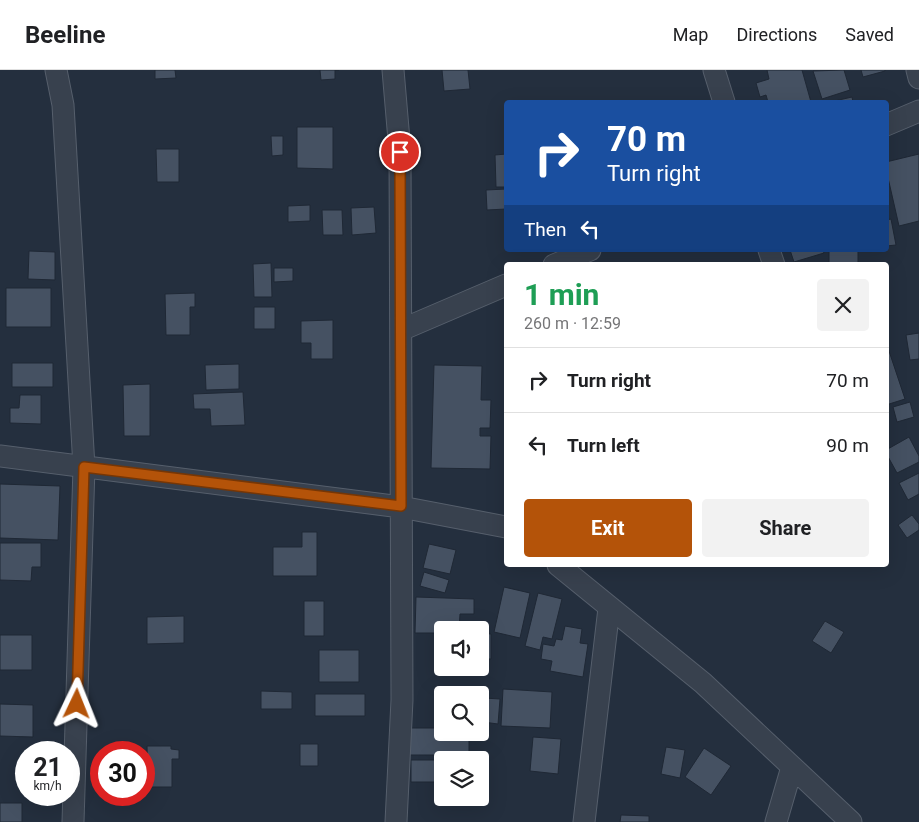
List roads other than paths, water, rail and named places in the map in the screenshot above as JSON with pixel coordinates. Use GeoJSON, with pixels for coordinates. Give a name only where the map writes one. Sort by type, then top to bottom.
{"type":"FeatureCollection","features":[{"type":"Feature","properties":{"kind":"street"},"geometry":{"type":"LineString","coordinates":[[56,70],[63,105],[84,467],[73,822]]}},
{"type":"Feature","properties":{"kind":"street"},"geometry":{"type":"LineString","coordinates":[[393,70],[400,152],[401,330],[402,700],[396,822]]}},
{"type":"Feature","properties":{"kind":"street"},"geometry":{"type":"LineString","coordinates":[[714,70],[723,100]]}},
{"type":"Feature","properties":{"kind":"street"},"geometry":{"type":"LineString","coordinates":[[917,70],[919,78]]}},
{"type":"Feature","properties":{"kind":"street"},"geometry":{"type":"LineString","coordinates":[[889,124],[919,111]]}},
{"type":"Feature","properties":{"kind":"street"},"geometry":{"type":"LineString","coordinates":[[561,262],[585,252]]}},
{"type":"Feature","properties":{"kind":"street"},"geometry":{"type":"LineString","coordinates":[[401,330],[504,286]]}},
{"type":"Feature","properties":{"kind":"street"},"geometry":{"type":"LineString","coordinates":[[0,456],[401,506],[504,527]]}},
{"type":"Feature","properties":{"kind":"street"},"geometry":{"type":"LineString","coordinates":[[560,567],[608,608],[703,683],[851,822]]}},
{"type":"Feature","properties":{"kind":"street"},"geometry":{"type":"LineString","coordinates":[[584,822],[608,608]]}},
{"type":"Feature","properties":{"kind":"street"},"geometry":{"type":"LineString","coordinates":[[776,822],[792,767]]}}]}
